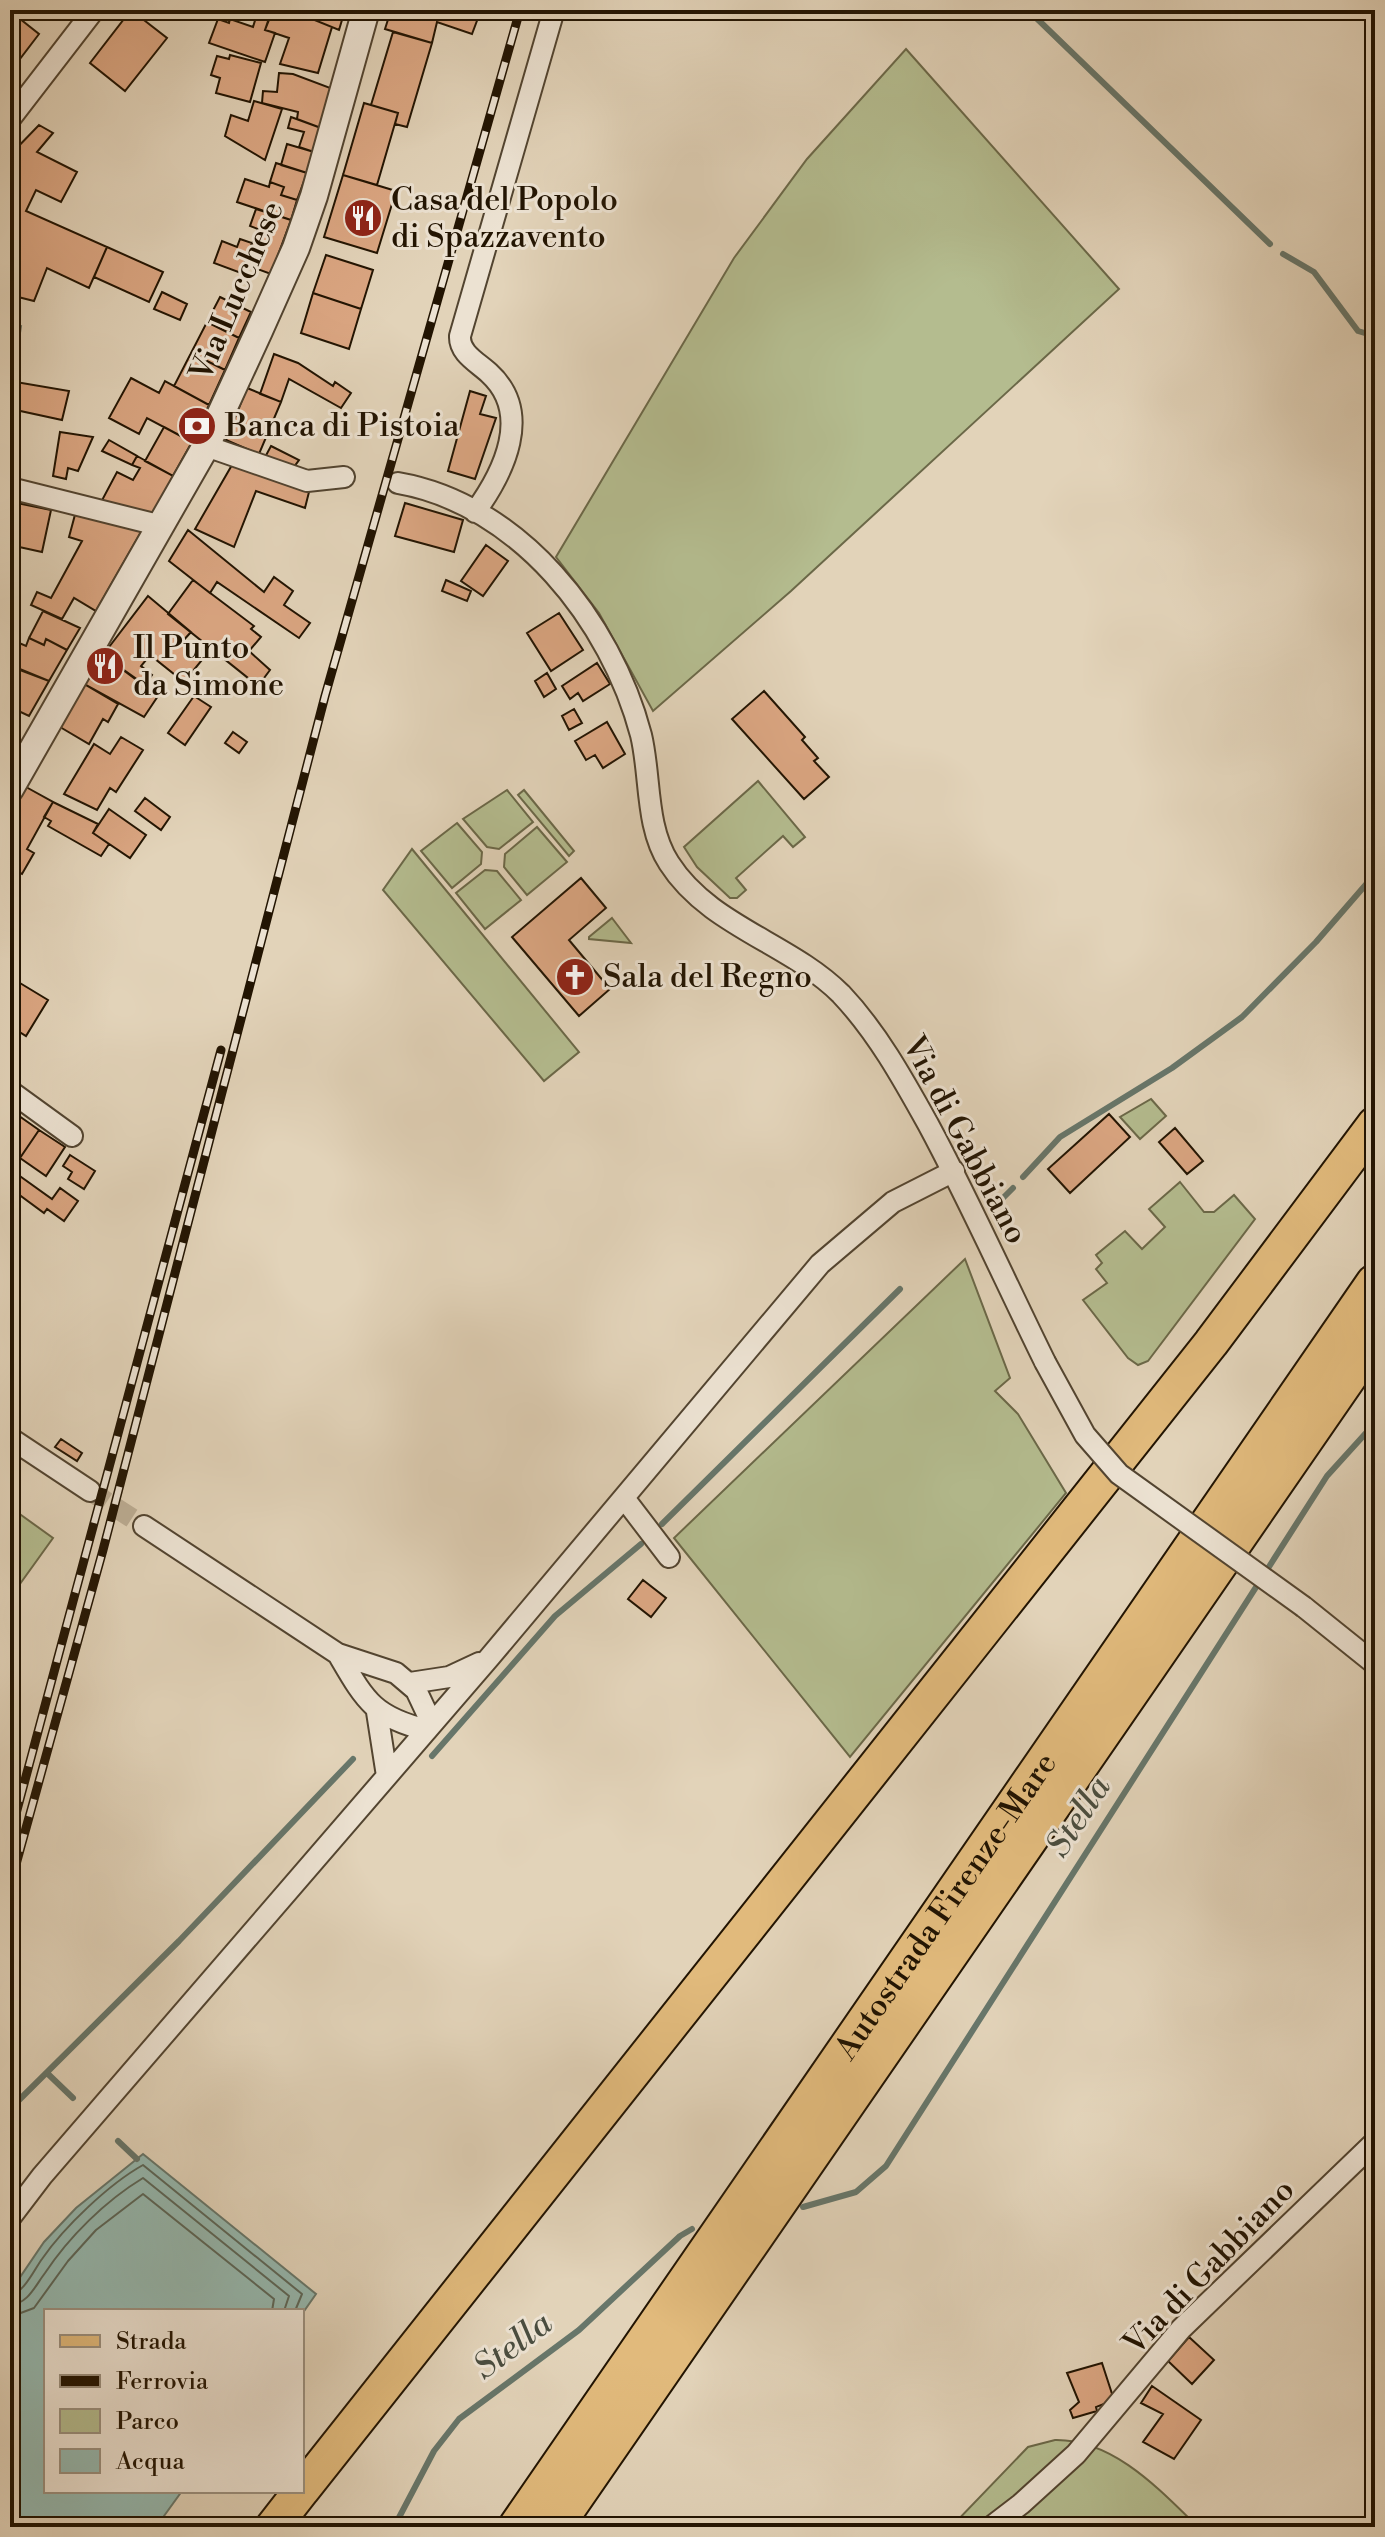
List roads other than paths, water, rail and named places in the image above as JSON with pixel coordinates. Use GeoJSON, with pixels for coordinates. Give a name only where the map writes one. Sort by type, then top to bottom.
{"type":"FeatureCollection","features":[{"type":"Feature","properties":{"kind":"highway","name":"Autostrada Firenze-Mare"},"geometry":{"type":"LineString","coordinates":[[518,2527],[1375,1284]]}},
{"type":"Feature","properties":{"kind":"highway","name":"Autostrada Firenze-Mare"},"geometry":{"type":"LineString","coordinates":[[553,2527],[1375,1336]]}},
{"type":"Feature","properties":{"kind":"main road"},"geometry":{"type":"LineString","coordinates":[[304,2488],[1192,1367],[1375,1124]]}},
{"type":"Feature","properties":{"kind":"main road"},"geometry":{"type":"LineString","coordinates":[[273,2527],[300,2493]]}},
{"type":"Feature","properties":{"kind":"street"},"geometry":{"type":"LineString","coordinates":[[10,119],[94,10]]}},
{"type":"Feature","properties":{"kind":"street","name":"Via Lucchese"},"geometry":{"type":"LineString","coordinates":[[10,789],[43,726],[206,446],[296,248],[366,10]]}},
{"type":"Feature","properties":{"kind":"street"},"geometry":{"type":"LineString","coordinates":[[475,512],[503,464],[511,430],[512,408],[497,381],[464,351],[460,336],[554,10]]}},
{"type":"Feature","properties":{"kind":"street"},"geometry":{"type":"LineString","coordinates":[[206,446],[312,482],[344,477]]}},
{"type":"Feature","properties":{"kind":"street","name":"Via di Gabbiano"},"geometry":{"type":"LineString","coordinates":[[398,483],[439,492],[475,512],[512,537],[572,594],[622,678],[640,734],[656,829],[674,870],[715,910],[808,968],[842,995],[886,1053],[954,1171],[1045,1362],[1085,1435],[1119,1474],[1304,1607],[1375,1664]]}},
{"type":"Feature","properties":{"kind":"street"},"geometry":{"type":"LineString","coordinates":[[10,488],[162,526]]}},
{"type":"Feature","properties":{"kind":"street"},"geometry":{"type":"LineString","coordinates":[[10,1091],[72,1136]]}},
{"type":"Feature","properties":{"kind":"street"},"geometry":{"type":"LineString","coordinates":[[10,2218],[42,2176],[489,1658],[839,1245],[893,1202],[954,1171]]}},
{"type":"Feature","properties":{"kind":"street"},"geometry":{"type":"LineString","coordinates":[[10,1438],[90,1491]]}},
{"type":"Feature","properties":{"kind":"street"},"geometry":{"type":"LineString","coordinates":[[624,1498],[669,1557]]}},
{"type":"Feature","properties":{"kind":"street"},"geometry":{"type":"LineString","coordinates":[[144,1526],[338,1654],[381,1666],[410,1683],[429,1727]]}},
{"type":"Feature","properties":{"kind":"street"},"geometry":{"type":"LineString","coordinates":[[338,1654],[365,1699],[377,1712],[394,1722],[429,1727]]}},
{"type":"Feature","properties":{"kind":"street"},"geometry":{"type":"LineString","coordinates":[[410,1683],[449,1677],[489,1658]]}},
{"type":"Feature","properties":{"kind":"street"},"geometry":{"type":"LineString","coordinates":[[377,1712],[387,1776]]}},
{"type":"Feature","properties":{"kind":"street","name":"Via di Gabbiano"},"geometry":{"type":"LineString","coordinates":[[991,2527],[1021,2504],[1098,2431],[1181,2329],[1375,2142]]}},
{"type":"Feature","properties":{"kind":"street"},"geometry":{"type":"LineString","coordinates":[[1017,2527],[1021,2504]]}},
{"type":"Feature","properties":{"kind":"water"},"geometry":{"type":"Polygon","coordinates":[[[10,324],[21,326],[17,353],[10,352],[10,324]]]}},
{"type":"Feature","properties":{"kind":"water"},"geometry":{"type":"Polygon","coordinates":[[[143,2154],[316,2294],[304,2311],[44,2309],[44,2493],[181,2493],[156,2527],[10,2527],[10,2292],[44,2242],[76,2208],[143,2154]]]}},
{"type":"Feature","properties":{"kind":"waterway"},"geometry":{"type":"LineString","coordinates":[[1028,10],[1270,244]]}},
{"type":"Feature","properties":{"kind":"waterway"},"geometry":{"type":"LineString","coordinates":[[1283,254],[1314,272],[1358,331],[1368,334],[1375,330]]}},
{"type":"Feature","properties":{"kind":"waterway"},"geometry":{"type":"LineString","coordinates":[[1023,1177],[1060,1137],[1172,1068],[1242,1017],[1316,942],[1375,874]]}},
{"type":"Feature","properties":{"kind":"waterway"},"geometry":{"type":"LineString","coordinates":[[1000,1201],[1013,1188]]}},
{"type":"Feature","properties":{"kind":"waterway"},"geometry":{"type":"LineString","coordinates":[[662,1524],[900,1289]]}},
{"type":"Feature","properties":{"kind":"waterway","name":"Stella"},"geometry":{"type":"LineString","coordinates":[[803,2207],[856,2192],[886,2166],[1327,1476],[1375,1423]]}},
{"type":"Feature","properties":{"kind":"waterway"},"geometry":{"type":"LineString","coordinates":[[432,1756],[555,1616],[641,1544]]}},
{"type":"Feature","properties":{"kind":"waterway"},"geometry":{"type":"LineString","coordinates":[[10,2109],[179,1941],[353,1759]]}},
{"type":"Feature","properties":{"kind":"waterway"},"geometry":{"type":"LineString","coordinates":[[47,2073],[73,2098]]}},
{"type":"Feature","properties":{"kind":"waterway"},"geometry":{"type":"LineString","coordinates":[[118,2141],[137,2159]]}},
{"type":"Feature","properties":{"kind":"waterway","name":"Stella"},"geometry":{"type":"LineString","coordinates":[[394,2527],[434,2451],[459,2419],[579,2330],[680,2236],[692,2229]]}},
{"type":"Feature","properties":{"kind":"tunnel"},"geometry":{"type":"LineString","coordinates":[[90,1491],[144,1526]]}},
{"type":"Feature","properties":{"kind":"railway"},"geometry":{"type":"LineString","coordinates":[[10,1886],[103,1550],[325,696],[520,10]]}},
{"type":"Feature","properties":{"kind":"railway"},"geometry":{"type":"LineString","coordinates":[[10,1836],[221,1050]]}},
{"type":"Feature","properties":{"kind":"place","name":"Casa del Popolo di Spazzavento"},"geometry":{"type":"Point","coordinates":[363,218]}},
{"type":"Feature","properties":{"kind":"place","name":"Banca di Pistoia"},"geometry":{"type":"Point","coordinates":[197,426]}},
{"type":"Feature","properties":{"kind":"place","name":"Il Punto da Simone"},"geometry":{"type":"Point","coordinates":[105,666]}},
{"type":"Feature","properties":{"kind":"place","name":"Sala del Regno"},"geometry":{"type":"Point","coordinates":[575,977]}}]}
